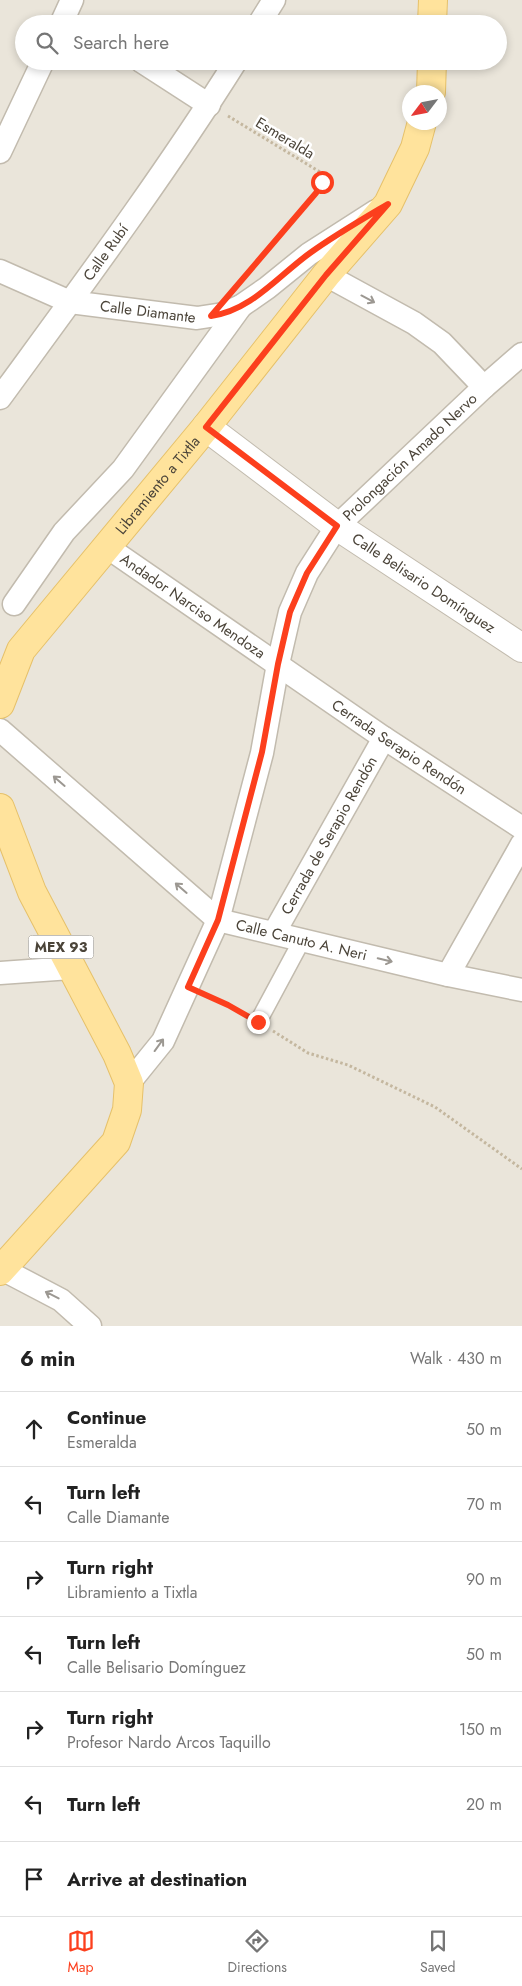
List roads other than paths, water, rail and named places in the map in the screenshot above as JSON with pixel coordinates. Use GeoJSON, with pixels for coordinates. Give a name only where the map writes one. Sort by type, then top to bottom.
{"type":"FeatureCollection","features":[{"type":"Feature","properties":{"kind":"main road"},"geometry":{"type":"LineString","coordinates":[[432,15],[433,0]]}},
{"type":"Feature","properties":{"kind":"main road"},"geometry":{"type":"LineString","coordinates":[[431,85],[432,70]]}},
{"type":"Feature","properties":{"kind":"main road","name":"Libramiento a Tixtla"},"geometry":{"type":"LineString","coordinates":[[0,704],[22,650],[206,427],[326,275],[388,204],[415,148],[420,130]]}},
{"type":"Feature","properties":{"kind":"main road","name":"MEX 93"},"geometry":{"type":"LineString","coordinates":[[0,808],[32,892],[117,1054],[129,1083],[126,1110],[116,1142],[1,1270]]}},
{"type":"Feature","properties":{"kind":"street"},"geometry":{"type":"LineString","coordinates":[[265,15],[274,0]]}},
{"type":"Feature","properties":{"kind":"street"},"geometry":{"type":"LineString","coordinates":[[0,152],[39,70]]}},
{"type":"Feature","properties":{"kind":"street"},"geometry":{"type":"LineString","coordinates":[[156,70],[209,105]]}},
{"type":"Feature","properties":{"kind":"street","name":"Calle Rubí"},"geometry":{"type":"LineString","coordinates":[[0,398],[209,105],[230,70]]}},
{"type":"Feature","properties":{"kind":"street","name":"Calle Diamante"},"geometry":{"type":"LineString","coordinates":[[0,271],[70,302],[197,318],[223,314],[241,306],[316,249],[388,204]]}},
{"type":"Feature","properties":{"kind":"street","name":"Prolongación Amado Nervo"},"geometry":{"type":"LineString","coordinates":[[326,275],[414,323],[442,343],[484,387]]}},
{"type":"Feature","properties":{"kind":"street"},"geometry":{"type":"LineString","coordinates":[[14,604],[64,532],[123,469],[241,306]]}},
{"type":"Feature","properties":{"kind":"street","name":"Prolongación Amado Nervo"},"geometry":{"type":"LineString","coordinates":[[129,1083],[163,1041],[218,920],[262,752],[278,664],[290,612],[307,573],[337,526],[484,387],[522,354]]}},
{"type":"Feature","properties":{"kind":"street","name":"Calle Belisario Domínguez"},"geometry":{"type":"LineString","coordinates":[[206,427],[337,526],[522,648]]}},
{"type":"Feature","properties":{"kind":"street","name":"Andador Narciso Mendoza"},"geometry":{"type":"LineString","coordinates":[[107,547],[278,664]]}},
{"type":"Feature","properties":{"kind":"street","name":"Cerrada Serapio Rendón"},"geometry":{"type":"LineString","coordinates":[[278,664],[384,738],[522,828]]}},
{"type":"Feature","properties":{"kind":"street","name":"Calle Canuto A. Neri"},"geometry":{"type":"LineString","coordinates":[[0,730],[218,920],[448,975],[522,990]]}},
{"type":"Feature","properties":{"kind":"street","name":"Cerrada de Serapio Rendón"},"geometry":{"type":"LineString","coordinates":[[274,933],[384,738]]}},
{"type":"Feature","properties":{"kind":"street"},"geometry":{"type":"LineString","coordinates":[[448,975],[522,844]]}},
{"type":"Feature","properties":{"kind":"street"},"geometry":{"type":"LineString","coordinates":[[258,1022],[302,940]]}},
{"type":"Feature","properties":{"kind":"street"},"geometry":{"type":"LineString","coordinates":[[0,973],[71,968]]}},
{"type":"Feature","properties":{"kind":"street"},"geometry":{"type":"LineString","coordinates":[[1,1270],[61,1300],[90,1326]]}}]}
